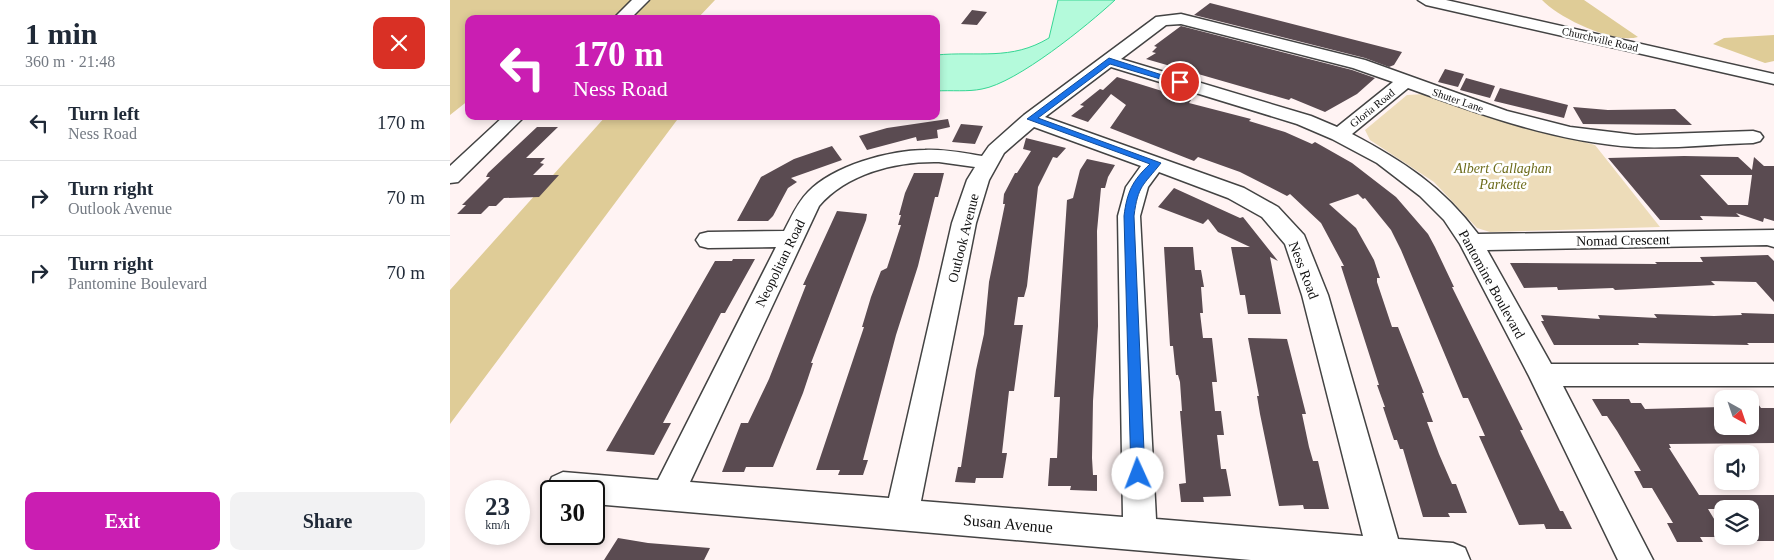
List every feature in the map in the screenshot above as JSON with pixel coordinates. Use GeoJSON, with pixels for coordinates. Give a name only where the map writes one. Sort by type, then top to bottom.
{"type":"FeatureCollection","features":[{"type":"Feature","properties":{"kind":"street"},"geometry":{"type":"LineString","coordinates":[[624,15],[641,0]]}},
{"type":"Feature","properties":{"kind":"street","name":"Churchville Road"},"geometry":{"type":"LineString","coordinates":[[1426,0],[1774,79]]}},
{"type":"Feature","properties":{"kind":"street","name":"Outlook Avenue"},"geometry":{"type":"LineString","coordinates":[[902,514],[964,223],[978,180],[987,163],[996,150],[1031,119],[1162,20],[1169,18]]}},
{"type":"Feature","properties":{"kind":"street","name":"Shuter Lane"},"geometry":{"type":"LineString","coordinates":[[1169,18],[1181,18],[1359,64],[1404,82],[1500,115],[1570,133],[1636,141],[1753,138]]}},
{"type":"Feature","properties":{"kind":"street","name":"Pantomine Boulevard"},"geometry":{"type":"LineString","coordinates":[[1109,61],[1304,120],[1339,135],[1384,159],[1428,191],[1452,215],[1471,242],[1543,375],[1636,560]]}},
{"type":"Feature","properties":{"kind":"street","name":"Gloria Road"},"geometry":{"type":"LineString","coordinates":[[1339,135],[1404,82]]}},
{"type":"Feature","properties":{"kind":"street","name":"Ness Road"},"geometry":{"type":"LineString","coordinates":[[1031,119],[1156,163],[1255,202],[1270,212],[1296,241],[1315,296],[1385,554]]}},
{"type":"Feature","properties":{"kind":"street"},"geometry":{"type":"LineString","coordinates":[[450,177],[512,120]]}},
{"type":"Feature","properties":{"kind":"street","name":"Neopolitan Road"},"geometry":{"type":"LineString","coordinates":[[667,496],[809,204],[823,187],[859,170],[905,156],[953,157],[987,163]]}},
{"type":"Feature","properties":{"kind":"street"},"geometry":{"type":"LineString","coordinates":[[1140,534],[1129,216],[1132,193],[1143,176],[1156,163]]}},
{"type":"Feature","properties":{"kind":"street","name":"Nomad Crescent"},"geometry":{"type":"LineString","coordinates":[[1471,242],[1770,237],[1774,239]]}},
{"type":"Feature","properties":{"kind":"street"},"geometry":{"type":"LineString","coordinates":[[708,240],[792,238]]}},
{"type":"Feature","properties":{"kind":"street"},"geometry":{"type":"LineString","coordinates":[[1543,375],[1774,374]]}},
{"type":"Feature","properties":{"kind":"street","name":"Susan Avenue"},"geometry":{"type":"LineString","coordinates":[[605,490],[1453,560]]}},
{"type":"Feature","properties":{"kind":"green space","name":"Albert Callaghan Parkette"},"geometry":{"type":"Polygon","coordinates":[[[1424,94],[1511,122],[1595,145],[1660,227],[1490,232],[1477,228],[1434,182],[1370,140],[1365,130],[1407,95],[1424,94]]]}},
{"type":"Feature","properties":{"kind":"shaded area"},"geometry":{"type":"Polygon","coordinates":[[[450,0],[715,0],[701,15],[465,15],[465,103],[450,115],[450,0]]]}},
{"type":"Feature","properties":{"kind":"shaded area"},"geometry":{"type":"Polygon","coordinates":[[[1058,0],[1115,0],[1052,52],[1014,76],[982,89],[940,91],[940,55],[1008,52],[1021,50],[1049,38],[1058,0]]]}},
{"type":"Feature","properties":{"kind":"shaded area"},"geometry":{"type":"Polygon","coordinates":[[[1542,0],[1584,0],[1638,37],[1615,37],[1587,28],[1561,14],[1542,0]]]}},
{"type":"Feature","properties":{"kind":"shaded area"},"geometry":{"type":"Polygon","coordinates":[[[1774,35],[1774,61],[1765,63],[1713,44],[1724,38],[1774,35]]]}},
{"type":"Feature","properties":{"kind":"shaded area"},"geometry":{"type":"Polygon","coordinates":[[[602,120],[677,120],[450,424],[450,290],[602,120]]]}},
{"type":"Feature","properties":{"kind":"building"},"geometry":{"type":"Polygon","coordinates":[[[1210,3],[1402,52],[1394,65],[1389,67],[1365,58],[1194,15],[1210,3]]]}},
{"type":"Feature","properties":{"kind":"building"},"geometry":{"type":"Polygon","coordinates":[[[972,10],[987,12],[977,25],[961,24],[972,10]]]}},
{"type":"Feature","properties":{"kind":"building"},"geometry":{"type":"Polygon","coordinates":[[[1181,26],[1352,70],[1375,78],[1357,94],[1325,112],[1291,98],[1289,100],[1146,59],[1156,53],[1152,52],[1157,47],[1154,46],[1181,26]]]}},
{"type":"Feature","properties":{"kind":"building"},"geometry":{"type":"Polygon","coordinates":[[[1445,69],[1464,74],[1458,87],[1438,82],[1445,69]]]}},
{"type":"Feature","properties":{"kind":"building"},"geometry":{"type":"Polygon","coordinates":[[[1117,77],[1191,100],[1189,103],[1251,119],[1249,121],[1285,132],[1312,144],[1315,142],[1352,163],[1396,197],[1428,234],[1435,247],[1454,287],[1452,287],[1523,430],[1520,430],[1560,511],[1563,511],[1572,529],[1546,529],[1544,524],[1519,525],[1479,436],[1485,436],[1468,398],[1463,398],[1401,250],[1391,230],[1365,198],[1363,199],[1358,194],[1329,204],[1356,228],[1374,260],[1380,278],[1377,278],[1377,282],[1392,327],[1398,327],[1424,393],[1422,393],[1433,422],[1427,422],[1452,484],[1456,484],[1467,513],[1448,513],[1450,517],[1423,517],[1403,449],[1400,449],[1397,440],[1394,440],[1383,407],[1385,407],[1377,385],[1379,385],[1341,266],[1344,266],[1321,223],[1290,194],[1287,196],[1240,172],[1198,157],[1194,161],[1110,128],[1126,105],[1111,94],[1088,122],[1071,116],[1084,106],[1080,105],[1100,89],[1103,90],[1117,77]]]}},
{"type":"Feature","properties":{"kind":"building"},"geometry":{"type":"Polygon","coordinates":[[[1466,78],[1495,86],[1490,98],[1460,90],[1466,78]]]}},
{"type":"Feature","properties":{"kind":"building"},"geometry":{"type":"Polygon","coordinates":[[[1500,88],[1568,105],[1564,118],[1494,101],[1500,88]]]}},
{"type":"Feature","properties":{"kind":"building"},"geometry":{"type":"Polygon","coordinates":[[[1573,107],[1608,110],[1675,109],[1692,125],[1583,124],[1573,107]]]}},
{"type":"Feature","properties":{"kind":"building"},"geometry":{"type":"Polygon","coordinates":[[[948,119],[950,127],[937,130],[938,138],[917,141],[916,137],[867,150],[859,136],[887,128],[948,119]]]}},
{"type":"Feature","properties":{"kind":"building"},"geometry":{"type":"Polygon","coordinates":[[[961,124],[983,126],[975,144],[952,142],[961,124]]]}},
{"type":"Feature","properties":{"kind":"building"},"geometry":{"type":"Polygon","coordinates":[[[537,127],[558,127],[526,158],[545,158],[540,163],[544,164],[533,175],[559,175],[539,197],[504,198],[496,206],[489,206],[481,214],[457,214],[466,205],[462,205],[490,177],[486,177],[488,173],[537,127]]]}},
{"type":"Feature","properties":{"kind":"building"},"geometry":{"type":"Polygon","coordinates":[[[1026,138],[1066,148],[1057,158],[1053,157],[1038,187],[1027,286],[1024,297],[1018,297],[1014,325],[1023,325],[1014,391],[1009,391],[1002,453],[1007,453],[1003,478],[976,478],[975,483],[955,482],[958,467],[961,467],[976,370],[984,334],[989,282],[1005,204],[1003,204],[1004,194],[1015,173],[1017,173],[1031,151],[1023,149],[1026,138]]]}},
{"type":"Feature","properties":{"kind":"building"},"geometry":{"type":"Polygon","coordinates":[[[832,146],[842,160],[791,178],[797,182],[788,188],[773,216],[768,221],[737,221],[761,177],[794,159],[832,146]]]}},
{"type":"Feature","properties":{"kind":"building"},"geometry":{"type":"Polygon","coordinates":[[[1738,157],[1752,170],[1754,157],[1764,166],[1774,166],[1774,221],[1764,218],[1763,222],[1736,213],[1740,217],[1700,216],[1703,220],[1660,220],[1608,158],[1738,157]],[[1700,175],[1728,205],[1748,205],[1752,175],[1700,175]]]}},
{"type":"Feature","properties":{"kind":"building"},"geometry":{"type":"Polygon","coordinates":[[[1087,159],[1115,165],[1108,177],[1105,188],[1101,188],[1097,231],[1098,326],[1093,401],[1092,458],[1093,475],[1097,475],[1097,491],[1070,490],[1071,486],[1048,486],[1050,458],[1057,458],[1060,397],[1054,397],[1067,200],[1073,198],[1080,170],[1087,159]]]}},
{"type":"Feature","properties":{"kind":"building"},"geometry":{"type":"Polygon","coordinates":[[[914,173],[944,173],[938,197],[935,197],[918,266],[896,335],[863,460],[868,460],[863,475],[838,475],[840,470],[816,470],[864,327],[862,327],[871,297],[881,271],[887,268],[901,225],[898,225],[901,215],[899,215],[905,193],[914,173]]]}},
{"type":"Feature","properties":{"kind":"building"},"geometry":{"type":"Polygon","coordinates":[[[1174,188],[1240,218],[1243,217],[1278,261],[1270,257],[1281,314],[1248,314],[1245,295],[1240,295],[1231,247],[1250,247],[1218,232],[1208,219],[1203,224],[1158,207],[1174,188]]]}},
{"type":"Feature","properties":{"kind":"building"},"geometry":{"type":"Polygon","coordinates":[[[837,211],[867,214],[866,220],[811,363],[813,363],[803,393],[773,467],[746,467],[744,472],[722,472],[741,423],[748,423],[769,379],[806,285],[803,285],[837,211]]]}},
{"type":"Feature","properties":{"kind":"building"},"geometry":{"type":"Polygon","coordinates":[[[1164,247],[1193,247],[1195,270],[1201,270],[1204,287],[1201,287],[1203,313],[1200,313],[1203,338],[1212,338],[1217,382],[1212,382],[1215,411],[1221,411],[1224,435],[1217,435],[1221,469],[1226,469],[1231,496],[1203,497],[1204,502],[1181,502],[1179,484],[1186,483],[1180,411],[1182,411],[1180,382],[1178,375],[1176,375],[1173,346],[1170,346],[1164,247]]]}},
{"type":"Feature","properties":{"kind":"building"},"geometry":{"type":"Polygon","coordinates":[[[1768,255],[1774,261],[1774,302],[1756,282],[1711,281],[1715,285],[1615,290],[1613,288],[1558,290],[1557,287],[1524,288],[1510,263],[1657,264],[1655,262],[1703,262],[1700,257],[1768,255]]]}},
{"type":"Feature","properties":{"kind":"building"},"geometry":{"type":"Polygon","coordinates":[[[733,259],[755,259],[725,313],[721,313],[663,423],[671,423],[654,455],[606,451],[715,261],[732,261],[733,259]]]}},
{"type":"Feature","properties":{"kind":"building"},"geometry":{"type":"Polygon","coordinates":[[[1741,313],[1774,314],[1774,343],[1747,343],[1749,345],[1638,343],[1639,345],[1554,345],[1541,321],[1544,321],[1541,315],[1600,319],[1598,315],[1657,318],[1654,314],[1714,316],[1742,315],[1741,313]]]}},
{"type":"Feature","properties":{"kind":"building"},"geometry":{"type":"Polygon","coordinates":[[[1248,338],[1287,339],[1306,414],[1302,414],[1309,447],[1313,461],[1318,461],[1329,509],[1304,509],[1303,505],[1279,506],[1260,414],[1257,396],[1259,396],[1248,338]]]}},
{"type":"Feature","properties":{"kind":"building"},"geometry":{"type":"Polygon","coordinates":[[[1592,399],[1629,399],[1631,403],[1641,403],[1645,409],[1714,407],[1714,435],[1759,435],[1759,405],[1761,408],[1774,408],[1774,443],[1669,444],[1671,448],[1669,448],[1699,495],[1774,495],[1774,541],[1759,541],[1759,500],[1714,500],[1714,509],[1708,509],[1714,519],[1714,537],[1700,537],[1703,542],[1677,542],[1667,523],[1673,523],[1652,488],[1643,488],[1634,471],[1641,471],[1607,416],[1602,416],[1592,399]]]}},
{"type":"Feature","properties":{"kind":"building"},"geometry":{"type":"Polygon","coordinates":[[[618,538],[648,543],[710,548],[704,560],[604,560],[618,538]]]}},
{"type":"Feature","properties":{"kind":"route"},"geometry":{"type":"LineString","coordinates":[[1138,474],[1129,216],[1132,193],[1143,176],[1156,163],[1031,119],[1109,61],[1180,82]]}}]}
